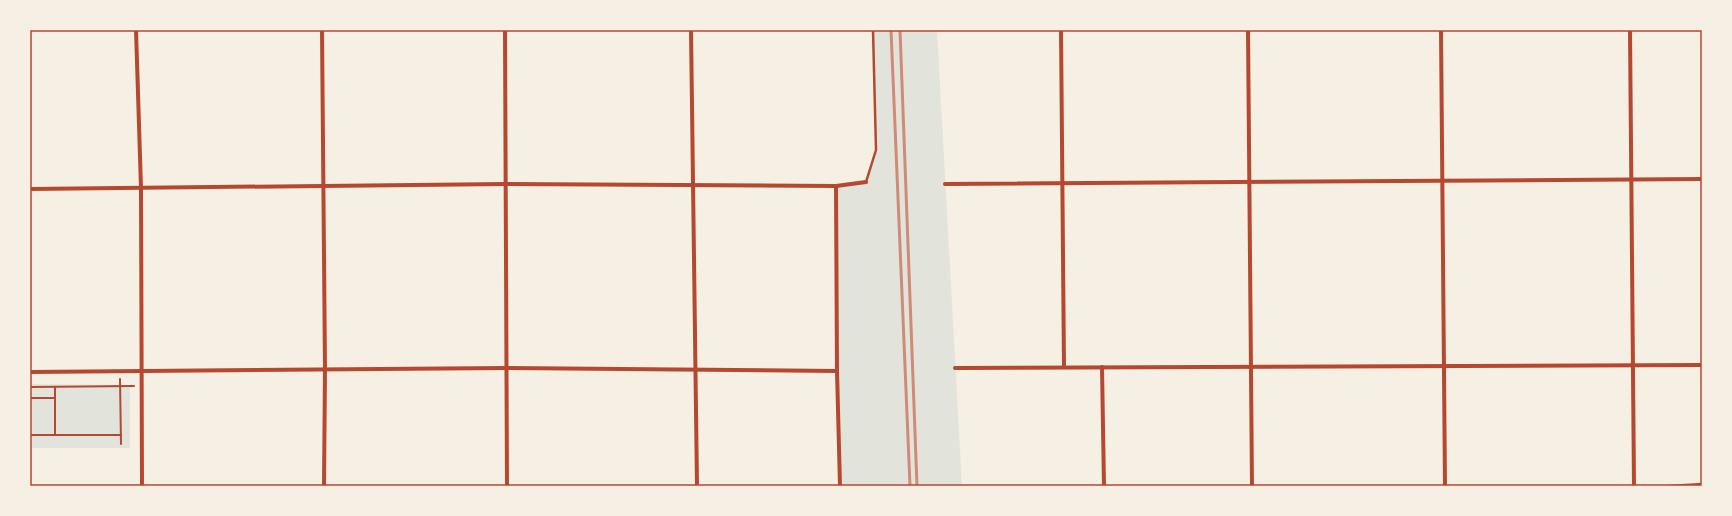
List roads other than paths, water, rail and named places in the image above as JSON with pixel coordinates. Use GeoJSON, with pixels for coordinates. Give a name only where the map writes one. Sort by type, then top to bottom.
{"type":"FeatureCollection","features":[{"type":"Feature","properties":{"kind":"street"},"geometry":{"type":"LineString","coordinates":[[136,30],[141,188],[142,486]]}},
{"type":"Feature","properties":{"kind":"street"},"geometry":{"type":"LineString","coordinates":[[322,30],[325,368],[324,486]]}},
{"type":"Feature","properties":{"kind":"street"},"geometry":{"type":"LineString","coordinates":[[506,30],[505,184],[507,486]]}},
{"type":"Feature","properties":{"kind":"street"},"geometry":{"type":"LineString","coordinates":[[691,30],[697,486]]}},
{"type":"Feature","properties":{"kind":"street"},"geometry":{"type":"LineString","coordinates":[[1061,30],[1064,367]]}},
{"type":"Feature","properties":{"kind":"street"},"geometry":{"type":"LineString","coordinates":[[1248,30],[1252,486]]}},
{"type":"Feature","properties":{"kind":"street"},"geometry":{"type":"LineString","coordinates":[[1441,30],[1445,486]]}},
{"type":"Feature","properties":{"kind":"street"},"geometry":{"type":"LineString","coordinates":[[1630,30],[1634,486]]}},
{"type":"Feature","properties":{"kind":"street"},"geometry":{"type":"LineString","coordinates":[[945,184],[1702,179]]}},
{"type":"Feature","properties":{"kind":"street"},"geometry":{"type":"LineString","coordinates":[[30,189],[505,184],[836,186],[866,182]]}},
{"type":"Feature","properties":{"kind":"street"},"geometry":{"type":"LineString","coordinates":[[836,186],[837,371],[840,486]]}},
{"type":"Feature","properties":{"kind":"street"},"geometry":{"type":"LineString","coordinates":[[955,368],[1702,365]]}},
{"type":"Feature","properties":{"kind":"street"},"geometry":{"type":"LineString","coordinates":[[1102,367],[1104,486]]}},
{"type":"Feature","properties":{"kind":"street"},"geometry":{"type":"LineString","coordinates":[[30,372],[325,368],[837,371]]}},
{"type":"Feature","properties":{"kind":"lane"},"geometry":{"type":"LineString","coordinates":[[866,182],[876,150],[873,30]]}},
{"type":"Feature","properties":{"kind":"lane"},"geometry":{"type":"LineString","coordinates":[[1670,486],[1702,484]]}},
{"type":"Feature","properties":{"kind":"railway"},"geometry":{"type":"LineString","coordinates":[[891,30],[910,486]]}},
{"type":"Feature","properties":{"kind":"railway"},"geometry":{"type":"LineString","coordinates":[[900,30],[917,486]]}}]}
